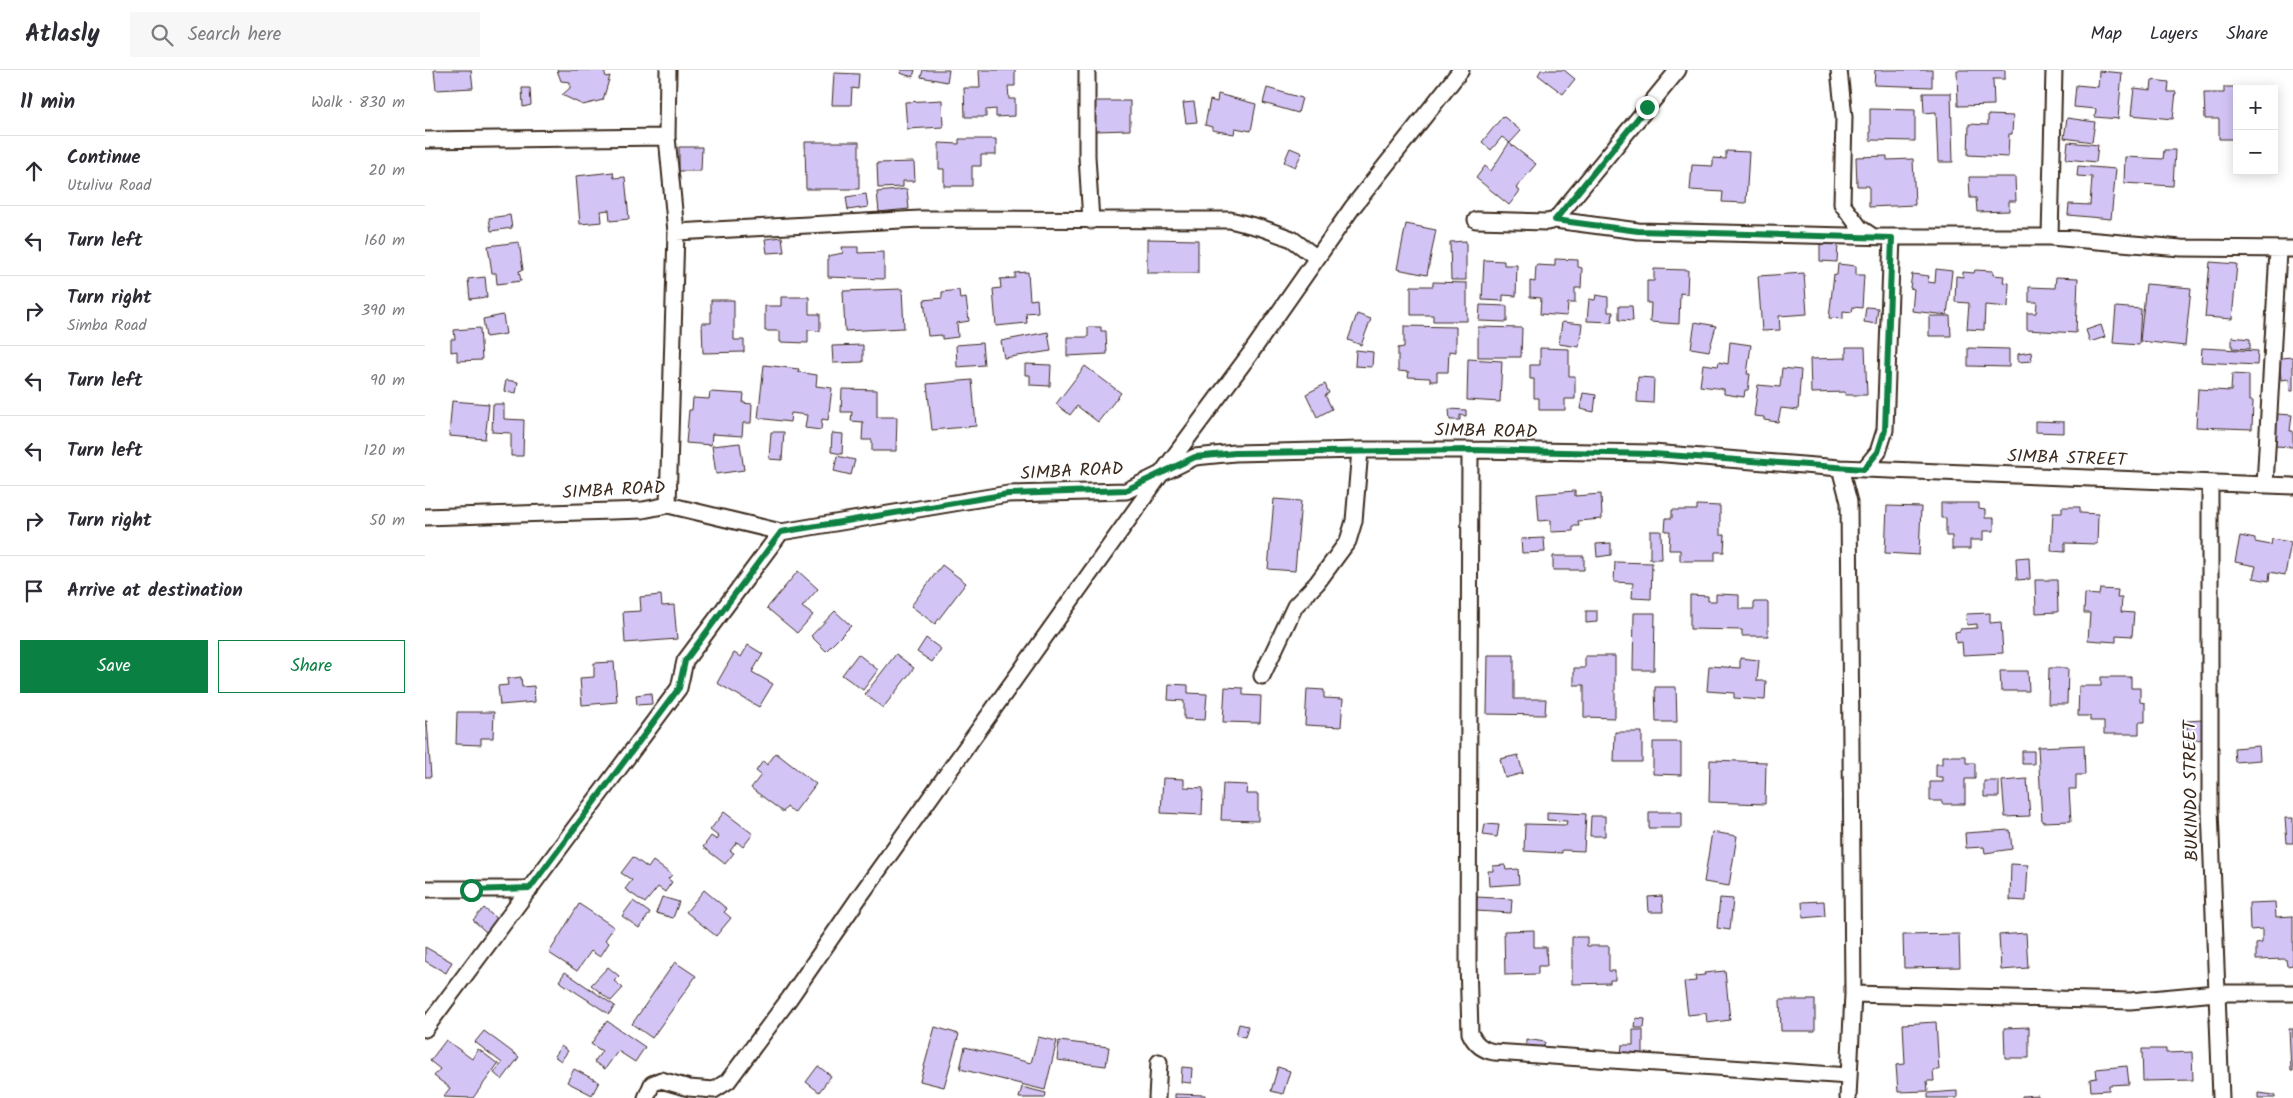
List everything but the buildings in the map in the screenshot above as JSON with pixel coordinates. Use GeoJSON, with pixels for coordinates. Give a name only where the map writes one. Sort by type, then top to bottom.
{"type":"FeatureCollection","features":[{"type":"Feature","properties":{"kind":"street"},"geometry":{"type":"LineString","coordinates":[[668,70],[667,137],[676,232],[668,505]]}},
{"type":"Feature","properties":{"kind":"street"},"geometry":{"type":"LineString","coordinates":[[1087,70],[1087,156],[1091,220]]}},
{"type":"Feature","properties":{"kind":"street"},"geometry":{"type":"LineString","coordinates":[[646,1098],[652,1084],[661,1080],[689,1088],[714,1090],[728,1081],[789,999],[860,896],[1161,474],[1250,354],[1352,208],[1461,70]]}},
{"type":"Feature","properties":{"kind":"street"},"geometry":{"type":"LineString","coordinates":[[1555,220],[1678,70]]}},
{"type":"Feature","properties":{"kind":"street"},"geometry":{"type":"LineString","coordinates":[[1839,70],[1844,117],[1842,204],[1860,228],[1872,236]]}},
{"type":"Feature","properties":{"kind":"street"},"geometry":{"type":"LineString","coordinates":[[2050,238],[2054,70]]}},
{"type":"Feature","properties":{"kind":"street"},"geometry":{"type":"LineString","coordinates":[[425,140],[667,137]]}},
{"type":"Feature","properties":{"kind":"street"},"geometry":{"type":"LineString","coordinates":[[676,232],[920,219],[1230,220],[1262,228],[1292,239],[1317,258]]}},
{"type":"Feature","properties":{"kind":"street"},"geometry":{"type":"LineString","coordinates":[[1476,220],[1547,222],[1555,220],[1638,231],[1892,238],[2050,238],[2181,248],[2293,250]]}},
{"type":"Feature","properties":{"kind":"street"},"geometry":{"type":"LineString","coordinates":[[1864,469],[1878,452],[1885,430],[1892,238]]}},
{"type":"Feature","properties":{"kind":"street"},"geometry":{"type":"LineString","coordinates":[[2265,485],[2278,251]]}},
{"type":"Feature","properties":{"kind":"street"},"geometry":{"type":"LineString","coordinates":[[1262,676],[1295,606],[1317,583],[1348,541],[1354,521],[1360,450]]}},
{"type":"Feature","properties":{"kind":"street"},"geometry":{"type":"LineString","coordinates":[[1470,450],[1468,961],[1471,1033],[1474,1040],[1486,1051],[1494,1052],[1849,1076]]}},
{"type":"Feature","properties":{"kind":"street","name":"SIMBA ROAD"},"geometry":{"type":"LineString","coordinates":[[425,517],[643,510],[668,505],[781,532],[1008,494],[1126,490],[1195,457],[1235,453],[1470,450],[1653,454],[1840,468]]}},
{"type":"Feature","properties":{"kind":"street"},"geometry":{"type":"LineString","coordinates":[[1840,468],[1849,502],[1853,994],[1848,1098]]}},
{"type":"Feature","properties":{"kind":"street","name":"SIMBA STREET"},"geometry":{"type":"LineString","coordinates":[[1840,468],[2293,486]]}},
{"type":"Feature","properties":{"kind":"street","name":"BUKINDO STREET"},"geometry":{"type":"LineString","coordinates":[[2210,484],[2209,808],[2221,1098]]}},
{"type":"Feature","properties":{"kind":"street"},"geometry":{"type":"LineString","coordinates":[[425,1029],[679,688],[685,661],[781,532]]}},
{"type":"Feature","properties":{"kind":"street"},"geometry":{"type":"LineString","coordinates":[[425,889],[530,888]]}},
{"type":"Feature","properties":{"kind":"street"},"geometry":{"type":"LineString","coordinates":[[1853,994],[2130,1001],[2216,992],[2293,993]]}},
{"type":"Feature","properties":{"kind":"street"},"geometry":{"type":"LineString","coordinates":[[1157,1098],[1159,1062]]}},
{"type":"Feature","properties":{"kind":"route"},"geometry":{"type":"LineString","coordinates":[[471,890],[530,888],[679,688],[685,661],[781,532],[1008,494],[1126,490],[1195,457],[1235,453],[1470,450],[1653,454],[1864,469],[1878,452],[1885,430],[1892,238],[1638,231],[1555,220],[1647,107]]}}]}
